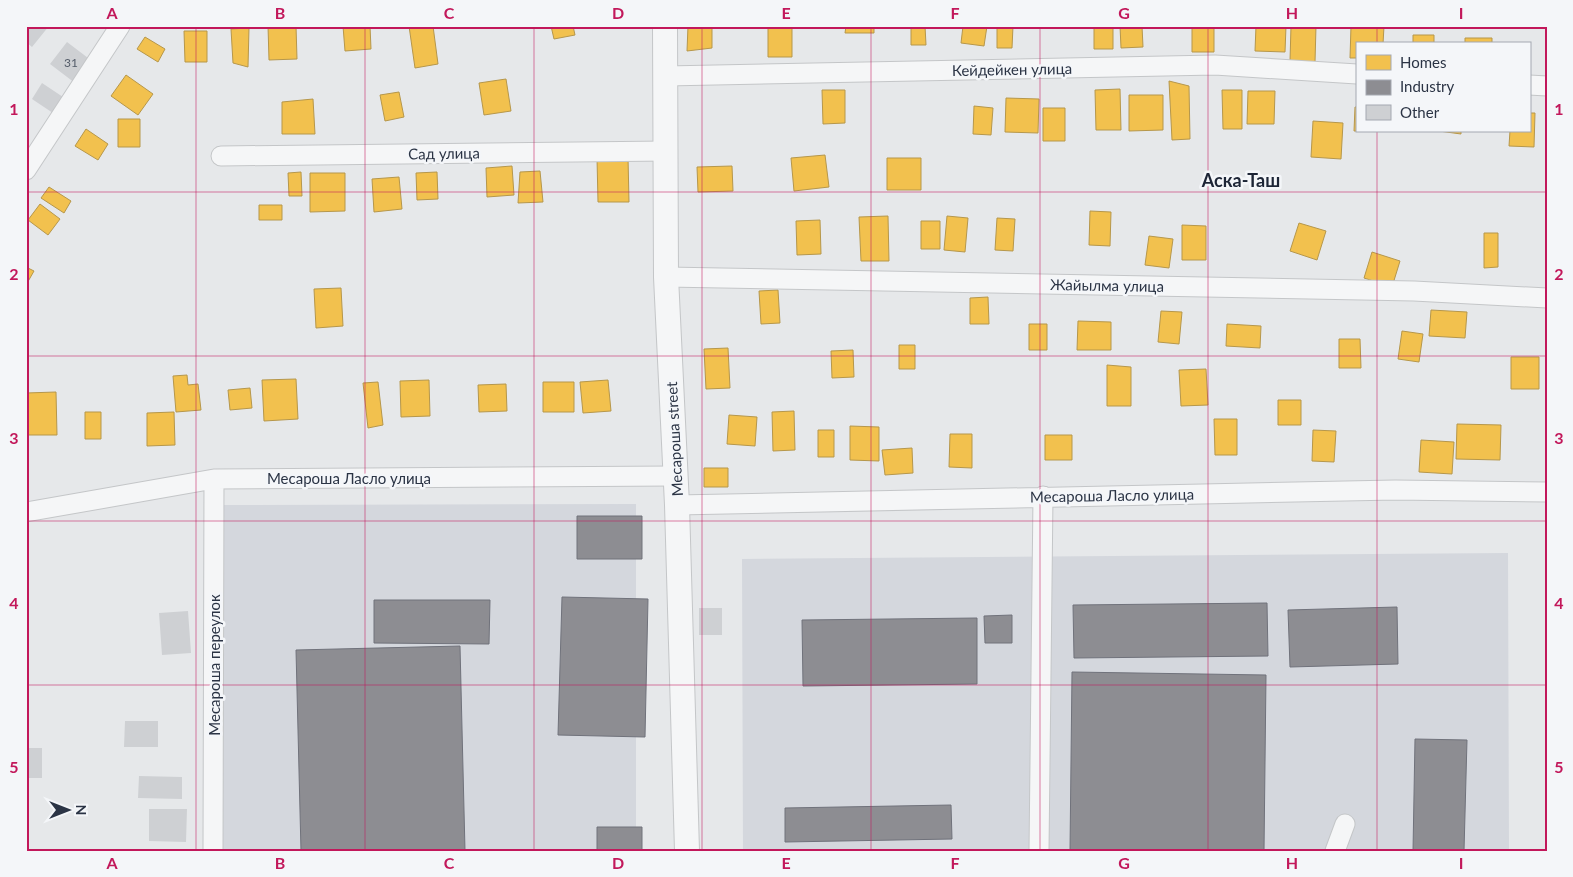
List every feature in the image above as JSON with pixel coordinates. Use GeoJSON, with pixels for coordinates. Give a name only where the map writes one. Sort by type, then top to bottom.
{"type":"FeatureCollection","features":[{"type":"Feature","properties":{"kind":"street"},"geometry":{"type":"LineString","coordinates":[[26,170],[120,26]]}},
{"type":"Feature","properties":{"kind":"street","name":"Месароша street"},"geometry":{"type":"LineString","coordinates":[[665,26],[667,150],[666,277],[675,476],[687,851]]}},
{"type":"Feature","properties":{"kind":"street","name":"Кейдейкен улица"},"geometry":{"type":"LineString","coordinates":[[666,76],[1215,65],[1356,74]]}},
{"type":"Feature","properties":{"kind":"street"},"geometry":{"type":"LineString","coordinates":[[1530,85],[1547,86]]}},
{"type":"Feature","properties":{"kind":"street","name":"Сад улица"},"geometry":{"type":"LineString","coordinates":[[221,156],[667,150]]}},
{"type":"Feature","properties":{"kind":"street","name":"Жайылма улица"},"geometry":{"type":"LineString","coordinates":[[666,277],[1414,291],[1547,298]]}},
{"type":"Feature","properties":{"kind":"street","name":"Месароша Ласло улица"},"geometry":{"type":"LineString","coordinates":[[26,512],[214,479],[675,476]]}},
{"type":"Feature","properties":{"kind":"street","name":"Месароша переулок"},"geometry":{"type":"LineString","coordinates":[[213,851],[214,479]]}},
{"type":"Feature","properties":{"kind":"street","name":"Месароша Ласло улица"},"geometry":{"type":"LineString","coordinates":[[676,505],[1395,490],[1547,492]]}},
{"type":"Feature","properties":{"kind":"street"},"geometry":{"type":"LineString","coordinates":[[1038,851],[1043,496]]}},
{"type":"Feature","properties":{"kind":"street"},"geometry":{"type":"LineString","coordinates":[[1335,851],[1345,824]]}},
{"type":"Feature","properties":{"kind":"shaded area"},"geometry":{"type":"Polygon","coordinates":[[[636,504],[636,851],[223,851],[222,505],[636,504]]]}},
{"type":"Feature","properties":{"kind":"shaded area"},"geometry":{"type":"Polygon","coordinates":[[[1508,553],[1509,851],[743,851],[742,559],[1508,553]]]}},
{"type":"Feature","properties":{"kind":"building: Homes"},"geometry":{"type":"Polygon","coordinates":[[[268,26],[296,26],[297,59],[269,60],[268,26]]]}},
{"type":"Feature","properties":{"kind":"building: Homes"},"geometry":{"type":"Polygon","coordinates":[[[330,26],[330,28],[314,27],[330,26]]]}},
{"type":"Feature","properties":{"kind":"building: Homes"},"geometry":{"type":"Polygon","coordinates":[[[343,26],[370,26],[371,49],[345,51],[343,26]]]}},
{"type":"Feature","properties":{"kind":"building: Homes"},"geometry":{"type":"Polygon","coordinates":[[[409,26],[433,26],[438,64],[415,68],[409,26]]]}},
{"type":"Feature","properties":{"kind":"building: Homes"},"geometry":{"type":"Polygon","coordinates":[[[551,26],[573,26],[575,35],[554,39],[551,26]]]}},
{"type":"Feature","properties":{"kind":"building: Homes"},"geometry":{"type":"Polygon","coordinates":[[[688,26],[712,26],[712,48],[687,51],[688,26]]]}},
{"type":"Feature","properties":{"kind":"building: Homes"},"geometry":{"type":"Polygon","coordinates":[[[768,26],[792,26],[792,57],[768,57],[768,26]]]}},
{"type":"Feature","properties":{"kind":"building: Homes"},"geometry":{"type":"Polygon","coordinates":[[[846,26],[874,26],[874,33],[845,33],[846,26]]]}},
{"type":"Feature","properties":{"kind":"building: Homes"},"geometry":{"type":"Polygon","coordinates":[[[911,26],[925,26],[926,45],[911,45],[911,26]]]}},
{"type":"Feature","properties":{"kind":"building: Homes"},"geometry":{"type":"Polygon","coordinates":[[[963,26],[987,26],[984,46],[961,43],[963,26]]]}},
{"type":"Feature","properties":{"kind":"building: Homes"},"geometry":{"type":"Polygon","coordinates":[[[997,26],[1013,26],[1012,48],[997,48],[997,26]]]}},
{"type":"Feature","properties":{"kind":"building: Homes"},"geometry":{"type":"Polygon","coordinates":[[[1094,26],[1113,26],[1113,49],[1094,49],[1094,26]]]}},
{"type":"Feature","properties":{"kind":"building: Homes"},"geometry":{"type":"Polygon","coordinates":[[[1120,26],[1142,26],[1143,47],[1121,48],[1120,26]]]}},
{"type":"Feature","properties":{"kind":"building: Homes"},"geometry":{"type":"Polygon","coordinates":[[[1192,26],[1214,26],[1214,52],[1192,52],[1192,26]]]}},
{"type":"Feature","properties":{"kind":"building: Homes"},"geometry":{"type":"Polygon","coordinates":[[[1256,26],[1286,26],[1285,52],[1255,51],[1256,26]]]}},
{"type":"Feature","properties":{"kind":"building: Homes"},"geometry":{"type":"Polygon","coordinates":[[[1291,26],[1316,26],[1315,62],[1290,61],[1291,26]]]}},
{"type":"Feature","properties":{"kind":"building: Homes"},"geometry":{"type":"Polygon","coordinates":[[[1351,26],[1384,26],[1383,42],[1356,42],[1356,58],[1350,58],[1351,26]]]}},
{"type":"Feature","properties":{"kind":"building: Homes"},"geometry":{"type":"Polygon","coordinates":[[[249,28],[248,67],[233,63],[231,29],[249,28]]]}},
{"type":"Feature","properties":{"kind":"building: Homes"},"geometry":{"type":"Polygon","coordinates":[[[184,31],[207,31],[207,62],[185,62],[184,31]]]}},
{"type":"Feature","properties":{"kind":"building: Homes"},"geometry":{"type":"Polygon","coordinates":[[[1413,35],[1434,35],[1434,42],[1413,42],[1413,35]]]}},
{"type":"Feature","properties":{"kind":"building: Homes"},"geometry":{"type":"Polygon","coordinates":[[[145,37],[165,49],[158,62],[137,49],[145,37]]]}},
{"type":"Feature","properties":{"kind":"building: Homes"},"geometry":{"type":"Polygon","coordinates":[[[1465,38],[1492,38],[1492,42],[1465,42],[1465,38]]]}},
{"type":"Feature","properties":{"kind":"building: Homes"},"geometry":{"type":"Polygon","coordinates":[[[126,75],[153,94],[138,115],[111,96],[126,75]]]}},
{"type":"Feature","properties":{"kind":"building: Homes"},"geometry":{"type":"Polygon","coordinates":[[[506,79],[511,111],[484,115],[479,83],[506,79]]]}},
{"type":"Feature","properties":{"kind":"building: Homes"},"geometry":{"type":"Polygon","coordinates":[[[1169,81],[1189,86],[1190,139],[1172,140],[1169,81]]]}},
{"type":"Feature","properties":{"kind":"building: Homes"},"geometry":{"type":"Polygon","coordinates":[[[1120,89],[1121,130],[1096,130],[1095,90],[1120,89]]]}},
{"type":"Feature","properties":{"kind":"building: Homes"},"geometry":{"type":"Polygon","coordinates":[[[822,90],[845,90],[845,123],[823,124],[822,90]]]}},
{"type":"Feature","properties":{"kind":"building: Homes"},"geometry":{"type":"Polygon","coordinates":[[[1222,90],[1242,90],[1242,129],[1223,129],[1222,90]]]}},
{"type":"Feature","properties":{"kind":"building: Homes"},"geometry":{"type":"Polygon","coordinates":[[[1248,91],[1275,91],[1274,124],[1247,124],[1248,91]]]}},
{"type":"Feature","properties":{"kind":"building: Homes"},"geometry":{"type":"Polygon","coordinates":[[[399,92],[404,117],[385,121],[380,95],[399,92]]]}},
{"type":"Feature","properties":{"kind":"building: Homes"},"geometry":{"type":"Polygon","coordinates":[[[1129,95],[1163,95],[1163,130],[1129,131],[1129,95]]]}},
{"type":"Feature","properties":{"kind":"building: Homes"},"geometry":{"type":"Polygon","coordinates":[[[1006,98],[1039,99],[1038,133],[1005,132],[1006,98]]]}},
{"type":"Feature","properties":{"kind":"building: Homes"},"geometry":{"type":"Polygon","coordinates":[[[313,99],[315,134],[282,134],[282,102],[313,99]]]}},
{"type":"Feature","properties":{"kind":"building: Homes"},"geometry":{"type":"Polygon","coordinates":[[[974,106],[993,108],[991,135],[973,134],[974,106]]]}},
{"type":"Feature","properties":{"kind":"building: Homes"},"geometry":{"type":"Polygon","coordinates":[[[1355,107],[1356,107],[1356,131],[1354,131],[1355,107]]]}},
{"type":"Feature","properties":{"kind":"building: Homes"},"geometry":{"type":"Polygon","coordinates":[[[1043,108],[1065,108],[1065,141],[1043,141],[1043,108]]]}},
{"type":"Feature","properties":{"kind":"building: Homes"},"geometry":{"type":"Polygon","coordinates":[[[1530,113],[1535,113],[1534,147],[1509,146],[1510,132],[1530,132],[1530,113]]]}},
{"type":"Feature","properties":{"kind":"building: Homes"},"geometry":{"type":"Polygon","coordinates":[[[118,119],[140,119],[140,147],[118,147],[118,119]]]}},
{"type":"Feature","properties":{"kind":"building: Homes"},"geometry":{"type":"Polygon","coordinates":[[[1313,121],[1343,123],[1341,159],[1311,157],[1313,121]]]}},
{"type":"Feature","properties":{"kind":"building: Homes"},"geometry":{"type":"Polygon","coordinates":[[[86,129],[108,144],[98,160],[75,146],[86,129]]]}},
{"type":"Feature","properties":{"kind":"building: Homes"},"geometry":{"type":"Polygon","coordinates":[[[825,155],[829,187],[794,191],[791,158],[825,155]]]}},
{"type":"Feature","properties":{"kind":"building: Homes"},"geometry":{"type":"Polygon","coordinates":[[[628,157],[629,202],[598,202],[597,158],[628,157]]]}},
{"type":"Feature","properties":{"kind":"building: Homes"},"geometry":{"type":"Polygon","coordinates":[[[887,158],[921,158],[921,190],[887,190],[887,158]]]}},
{"type":"Feature","properties":{"kind":"building: Homes"},"geometry":{"type":"Polygon","coordinates":[[[512,166],[514,195],[487,197],[486,168],[512,166]]]}},
{"type":"Feature","properties":{"kind":"building: Homes"},"geometry":{"type":"Polygon","coordinates":[[[732,166],[733,191],[698,192],[697,167],[732,166]]]}},
{"type":"Feature","properties":{"kind":"building: Homes"},"geometry":{"type":"Polygon","coordinates":[[[540,171],[543,202],[518,203],[520,172],[540,171]]]}},
{"type":"Feature","properties":{"kind":"building: Homes"},"geometry":{"type":"Polygon","coordinates":[[[301,172],[302,196],[289,196],[288,173],[301,172]]]}},
{"type":"Feature","properties":{"kind":"building: Homes"},"geometry":{"type":"Polygon","coordinates":[[[437,172],[438,199],[417,200],[416,173],[437,172]]]}},
{"type":"Feature","properties":{"kind":"building: Homes"},"geometry":{"type":"Polygon","coordinates":[[[310,173],[345,173],[345,211],[310,212],[310,173]]]}},
{"type":"Feature","properties":{"kind":"building: Homes"},"geometry":{"type":"Polygon","coordinates":[[[399,177],[402,209],[374,212],[372,179],[399,177]]]}},
{"type":"Feature","properties":{"kind":"building: Homes"},"geometry":{"type":"Polygon","coordinates":[[[49,187],[71,201],[64,213],[41,198],[49,187]]]}},
{"type":"Feature","properties":{"kind":"building: Homes"},"geometry":{"type":"Polygon","coordinates":[[[40,204],[60,219],[48,235],[28,220],[40,204]]]}},
{"type":"Feature","properties":{"kind":"building: Homes"},"geometry":{"type":"Polygon","coordinates":[[[259,205],[282,205],[282,220],[259,220],[259,205]]]}},
{"type":"Feature","properties":{"kind":"building: Homes"},"geometry":{"type":"Polygon","coordinates":[[[1090,211],[1111,212],[1110,246],[1089,245],[1090,211]]]}},
{"type":"Feature","properties":{"kind":"building: Homes"},"geometry":{"type":"Polygon","coordinates":[[[888,216],[889,261],[861,261],[859,217],[888,216]]]}},
{"type":"Feature","properties":{"kind":"building: Homes"},"geometry":{"type":"Polygon","coordinates":[[[947,216],[968,218],[965,252],[944,250],[947,216]]]}},
{"type":"Feature","properties":{"kind":"building: Homes"},"geometry":{"type":"Polygon","coordinates":[[[997,218],[1015,219],[1013,251],[995,250],[997,218]]]}},
{"type":"Feature","properties":{"kind":"building: Homes"},"geometry":{"type":"Polygon","coordinates":[[[820,220],[821,254],[797,255],[796,221],[820,220]]]}},
{"type":"Feature","properties":{"kind":"building: Homes"},"geometry":{"type":"Polygon","coordinates":[[[921,221],[940,221],[940,249],[921,249],[921,221]]]}},
{"type":"Feature","properties":{"kind":"building: Homes"},"geometry":{"type":"Polygon","coordinates":[[[1299,223],[1326,231],[1317,260],[1290,251],[1299,223]]]}},
{"type":"Feature","properties":{"kind":"building: Homes"},"geometry":{"type":"Polygon","coordinates":[[[1182,225],[1206,226],[1206,260],[1182,260],[1182,225]]]}},
{"type":"Feature","properties":{"kind":"building: Homes"},"geometry":{"type":"Polygon","coordinates":[[[1484,233],[1498,233],[1498,267],[1484,268],[1484,233]]]}},
{"type":"Feature","properties":{"kind":"building: Homes"},"geometry":{"type":"Polygon","coordinates":[[[1149,236],[1173,239],[1169,268],[1145,265],[1149,236]]]}},
{"type":"Feature","properties":{"kind":"building: Homes"},"geometry":{"type":"Polygon","coordinates":[[[1372,252],[1400,261],[1392,287],[1364,278],[1372,252]]]}},
{"type":"Feature","properties":{"kind":"building: Homes"},"geometry":{"type":"Polygon","coordinates":[[[26,267],[34,271],[26,285],[26,267]]]}},
{"type":"Feature","properties":{"kind":"building: Homes"},"geometry":{"type":"Polygon","coordinates":[[[341,288],[343,326],[316,328],[314,289],[341,288]]]}},
{"type":"Feature","properties":{"kind":"building: Homes"},"geometry":{"type":"Polygon","coordinates":[[[778,290],[780,323],[761,324],[759,291],[778,290]]]}},
{"type":"Feature","properties":{"kind":"building: Homes"},"geometry":{"type":"Polygon","coordinates":[[[988,297],[989,324],[970,324],[970,298],[988,297]]]}},
{"type":"Feature","properties":{"kind":"building: Homes"},"geometry":{"type":"Polygon","coordinates":[[[1431,310],[1467,312],[1465,338],[1429,336],[1431,310]]]}},
{"type":"Feature","properties":{"kind":"building: Homes"},"geometry":{"type":"Polygon","coordinates":[[[1161,311],[1182,312],[1179,344],[1158,342],[1161,311]]]}},
{"type":"Feature","properties":{"kind":"building: Homes"},"geometry":{"type":"Polygon","coordinates":[[[1078,321],[1111,322],[1111,350],[1077,350],[1078,321]]]}},
{"type":"Feature","properties":{"kind":"building: Homes"},"geometry":{"type":"Polygon","coordinates":[[[1029,324],[1047,324],[1047,350],[1029,350],[1029,324]]]}},
{"type":"Feature","properties":{"kind":"building: Homes"},"geometry":{"type":"Polygon","coordinates":[[[1227,324],[1261,326],[1260,348],[1226,346],[1227,324]]]}},
{"type":"Feature","properties":{"kind":"building: Homes"},"geometry":{"type":"Polygon","coordinates":[[[1402,331],[1423,334],[1419,362],[1398,359],[1402,331]]]}},
{"type":"Feature","properties":{"kind":"building: Homes"},"geometry":{"type":"Polygon","coordinates":[[[1339,339],[1360,339],[1361,368],[1339,368],[1339,339]]]}},
{"type":"Feature","properties":{"kind":"building: Homes"},"geometry":{"type":"Polygon","coordinates":[[[899,345],[915,345],[915,369],[899,369],[899,345]]]}},
{"type":"Feature","properties":{"kind":"building: Homes"},"geometry":{"type":"Polygon","coordinates":[[[728,348],[730,388],[706,389],[704,349],[728,348]]]}},
{"type":"Feature","properties":{"kind":"building: Homes"},"geometry":{"type":"Polygon","coordinates":[[[853,350],[854,377],[832,378],[831,351],[853,350]]]}},
{"type":"Feature","properties":{"kind":"building: Homes"},"geometry":{"type":"Polygon","coordinates":[[[1511,357],[1539,357],[1539,389],[1511,389],[1511,357]]]}},
{"type":"Feature","properties":{"kind":"building: Homes"},"geometry":{"type":"Polygon","coordinates":[[[1107,365],[1131,367],[1131,406],[1107,406],[1107,365]]]}},
{"type":"Feature","properties":{"kind":"building: Homes"},"geometry":{"type":"Polygon","coordinates":[[[1206,369],[1208,405],[1181,406],[1179,370],[1206,369]]]}},
{"type":"Feature","properties":{"kind":"building: Homes"},"geometry":{"type":"Polygon","coordinates":[[[187,375],[188,385],[198,384],[201,410],[176,412],[173,376],[187,375]]]}},
{"type":"Feature","properties":{"kind":"building: Homes"},"geometry":{"type":"Polygon","coordinates":[[[296,379],[298,419],[264,421],[262,380],[296,379]]]}},
{"type":"Feature","properties":{"kind":"building: Homes"},"geometry":{"type":"Polygon","coordinates":[[[429,380],[430,416],[401,417],[400,381],[429,380]]]}},
{"type":"Feature","properties":{"kind":"building: Homes"},"geometry":{"type":"Polygon","coordinates":[[[608,380],[611,411],[583,413],[580,382],[608,380]]]}},
{"type":"Feature","properties":{"kind":"building: Homes"},"geometry":{"type":"Polygon","coordinates":[[[378,382],[383,425],[368,428],[363,383],[378,382]]]}},
{"type":"Feature","properties":{"kind":"building: Homes"},"geometry":{"type":"Polygon","coordinates":[[[543,382],[574,382],[574,412],[543,412],[543,382]]]}},
{"type":"Feature","properties":{"kind":"building: Homes"},"geometry":{"type":"Polygon","coordinates":[[[506,384],[507,411],[479,412],[478,385],[506,384]]]}},
{"type":"Feature","properties":{"kind":"building: Homes"},"geometry":{"type":"Polygon","coordinates":[[[250,388],[252,408],[230,410],[228,390],[250,388]]]}},
{"type":"Feature","properties":{"kind":"building: Homes"},"geometry":{"type":"Polygon","coordinates":[[[56,392],[57,435],[26,435],[26,393],[56,392]]]}},
{"type":"Feature","properties":{"kind":"building: Homes"},"geometry":{"type":"Polygon","coordinates":[[[1278,400],[1301,400],[1301,425],[1278,425],[1278,400]]]}},
{"type":"Feature","properties":{"kind":"building: Homes"},"geometry":{"type":"Polygon","coordinates":[[[794,411],[795,450],[773,451],[772,412],[794,411]]]}},
{"type":"Feature","properties":{"kind":"building: Homes"},"geometry":{"type":"Polygon","coordinates":[[[85,412],[101,412],[101,439],[85,439],[85,412]]]}},
{"type":"Feature","properties":{"kind":"building: Homes"},"geometry":{"type":"Polygon","coordinates":[[[174,412],[175,445],[147,446],[147,413],[174,412]]]}},
{"type":"Feature","properties":{"kind":"building: Homes"},"geometry":{"type":"Polygon","coordinates":[[[729,415],[757,417],[755,446],[727,444],[729,415]]]}},
{"type":"Feature","properties":{"kind":"building: Homes"},"geometry":{"type":"Polygon","coordinates":[[[1214,419],[1237,419],[1237,455],[1215,455],[1214,419]]]}},
{"type":"Feature","properties":{"kind":"building: Homes"},"geometry":{"type":"Polygon","coordinates":[[[1457,424],[1501,425],[1500,460],[1456,459],[1457,424]]]}},
{"type":"Feature","properties":{"kind":"building: Homes"},"geometry":{"type":"Polygon","coordinates":[[[850,426],[879,427],[879,461],[850,460],[850,426]]]}},
{"type":"Feature","properties":{"kind":"building: Homes"},"geometry":{"type":"Polygon","coordinates":[[[818,430],[834,430],[834,457],[818,457],[818,430]]]}},
{"type":"Feature","properties":{"kind":"building: Homes"},"geometry":{"type":"Polygon","coordinates":[[[1313,430],[1336,431],[1334,462],[1312,461],[1313,430]]]}},
{"type":"Feature","properties":{"kind":"building: Homes"},"geometry":{"type":"Polygon","coordinates":[[[950,434],[972,434],[972,468],[949,467],[950,434]]]}},
{"type":"Feature","properties":{"kind":"building: Homes"},"geometry":{"type":"Polygon","coordinates":[[[1045,435],[1072,435],[1072,460],[1045,460],[1045,435]]]}},
{"type":"Feature","properties":{"kind":"building: Homes"},"geometry":{"type":"Polygon","coordinates":[[[1421,440],[1454,442],[1452,474],[1419,472],[1421,440]]]}},
{"type":"Feature","properties":{"kind":"building: Homes"},"geometry":{"type":"Polygon","coordinates":[[[912,448],[913,473],[885,475],[882,450],[912,448]]]}},
{"type":"Feature","properties":{"kind":"building: Homes"},"geometry":{"type":"Polygon","coordinates":[[[704,468],[728,468],[728,487],[704,487],[704,468]]]}},
{"type":"Feature","properties":{"kind":"building: Industry"},"geometry":{"type":"Polygon","coordinates":[[[577,516],[642,516],[642,559],[577,559],[577,516]]]}},
{"type":"Feature","properties":{"kind":"building: Industry"},"geometry":{"type":"Polygon","coordinates":[[[562,597],[648,599],[645,737],[558,735],[562,597]]]}},
{"type":"Feature","properties":{"kind":"building: Industry"},"geometry":{"type":"Polygon","coordinates":[[[374,600],[490,600],[489,644],[374,643],[374,600]]]}},
{"type":"Feature","properties":{"kind":"building: Industry"},"geometry":{"type":"Polygon","coordinates":[[[1267,603],[1268,656],[1074,658],[1073,605],[1267,603]]]}},
{"type":"Feature","properties":{"kind":"building: Industry"},"geometry":{"type":"Polygon","coordinates":[[[1397,607],[1398,664],[1290,667],[1288,610],[1397,607]]]}},
{"type":"Feature","properties":{"kind":"building: Industry"},"geometry":{"type":"Polygon","coordinates":[[[1012,615],[1012,643],[985,643],[984,616],[1012,615]]]}},
{"type":"Feature","properties":{"kind":"building: Industry"},"geometry":{"type":"Polygon","coordinates":[[[977,618],[977,684],[803,686],[802,620],[977,618]]]}},
{"type":"Feature","properties":{"kind":"building: Industry"},"geometry":{"type":"Polygon","coordinates":[[[460,646],[465,851],[301,851],[296,650],[460,646]]]}},
{"type":"Feature","properties":{"kind":"building: Industry"},"geometry":{"type":"Polygon","coordinates":[[[1072,672],[1266,675],[1264,851],[1070,851],[1072,672]]]}},
{"type":"Feature","properties":{"kind":"building: Industry"},"geometry":{"type":"Polygon","coordinates":[[[1415,739],[1467,740],[1464,851],[1413,851],[1415,739]]]}},
{"type":"Feature","properties":{"kind":"building: Industry"},"geometry":{"type":"Polygon","coordinates":[[[951,805],[952,839],[785,842],[785,808],[951,805]]]}},
{"type":"Feature","properties":{"kind":"building: Industry"},"geometry":{"type":"Polygon","coordinates":[[[597,827],[642,827],[642,851],[597,851],[597,827]]]}},
{"type":"Feature","properties":{"kind":"building: Other"},"geometry":{"type":"Polygon","coordinates":[[[26,26],[49,26],[32,47],[26,42],[26,26]]]}},
{"type":"Feature","properties":{"kind":"building: Other"},"geometry":{"type":"Polygon","coordinates":[[[67,42],[92,61],[75,83],[50,64],[67,42]]]}},
{"type":"Feature","properties":{"kind":"building: Other"},"geometry":{"type":"Polygon","coordinates":[[[42,83],[63,97],[53,113],[32,99],[42,83]]]}},
{"type":"Feature","properties":{"kind":"building: Other"},"geometry":{"type":"Polygon","coordinates":[[[699,608],[722,608],[722,635],[699,635],[699,608]]]}},
{"type":"Feature","properties":{"kind":"building: Other"},"geometry":{"type":"Polygon","coordinates":[[[188,611],[191,653],[162,655],[159,613],[188,611]]]}},
{"type":"Feature","properties":{"kind":"building: Other"},"geometry":{"type":"Polygon","coordinates":[[[125,721],[158,721],[158,747],[124,747],[125,721]]]}},
{"type":"Feature","properties":{"kind":"building: Other"},"geometry":{"type":"Polygon","coordinates":[[[26,748],[42,748],[42,778],[26,778],[26,748]]]}},
{"type":"Feature","properties":{"kind":"building: Other"},"geometry":{"type":"Polygon","coordinates":[[[139,776],[182,777],[182,799],[138,798],[139,776]]]}},
{"type":"Feature","properties":{"kind":"building: Other"},"geometry":{"type":"Polygon","coordinates":[[[149,809],[187,809],[186,842],[149,841],[149,809]]]}},
{"type":"Feature","properties":{"kind":"district","name":"Аска-Таш"},"geometry":{"type":"Point","coordinates":[1241,180]}}]}
